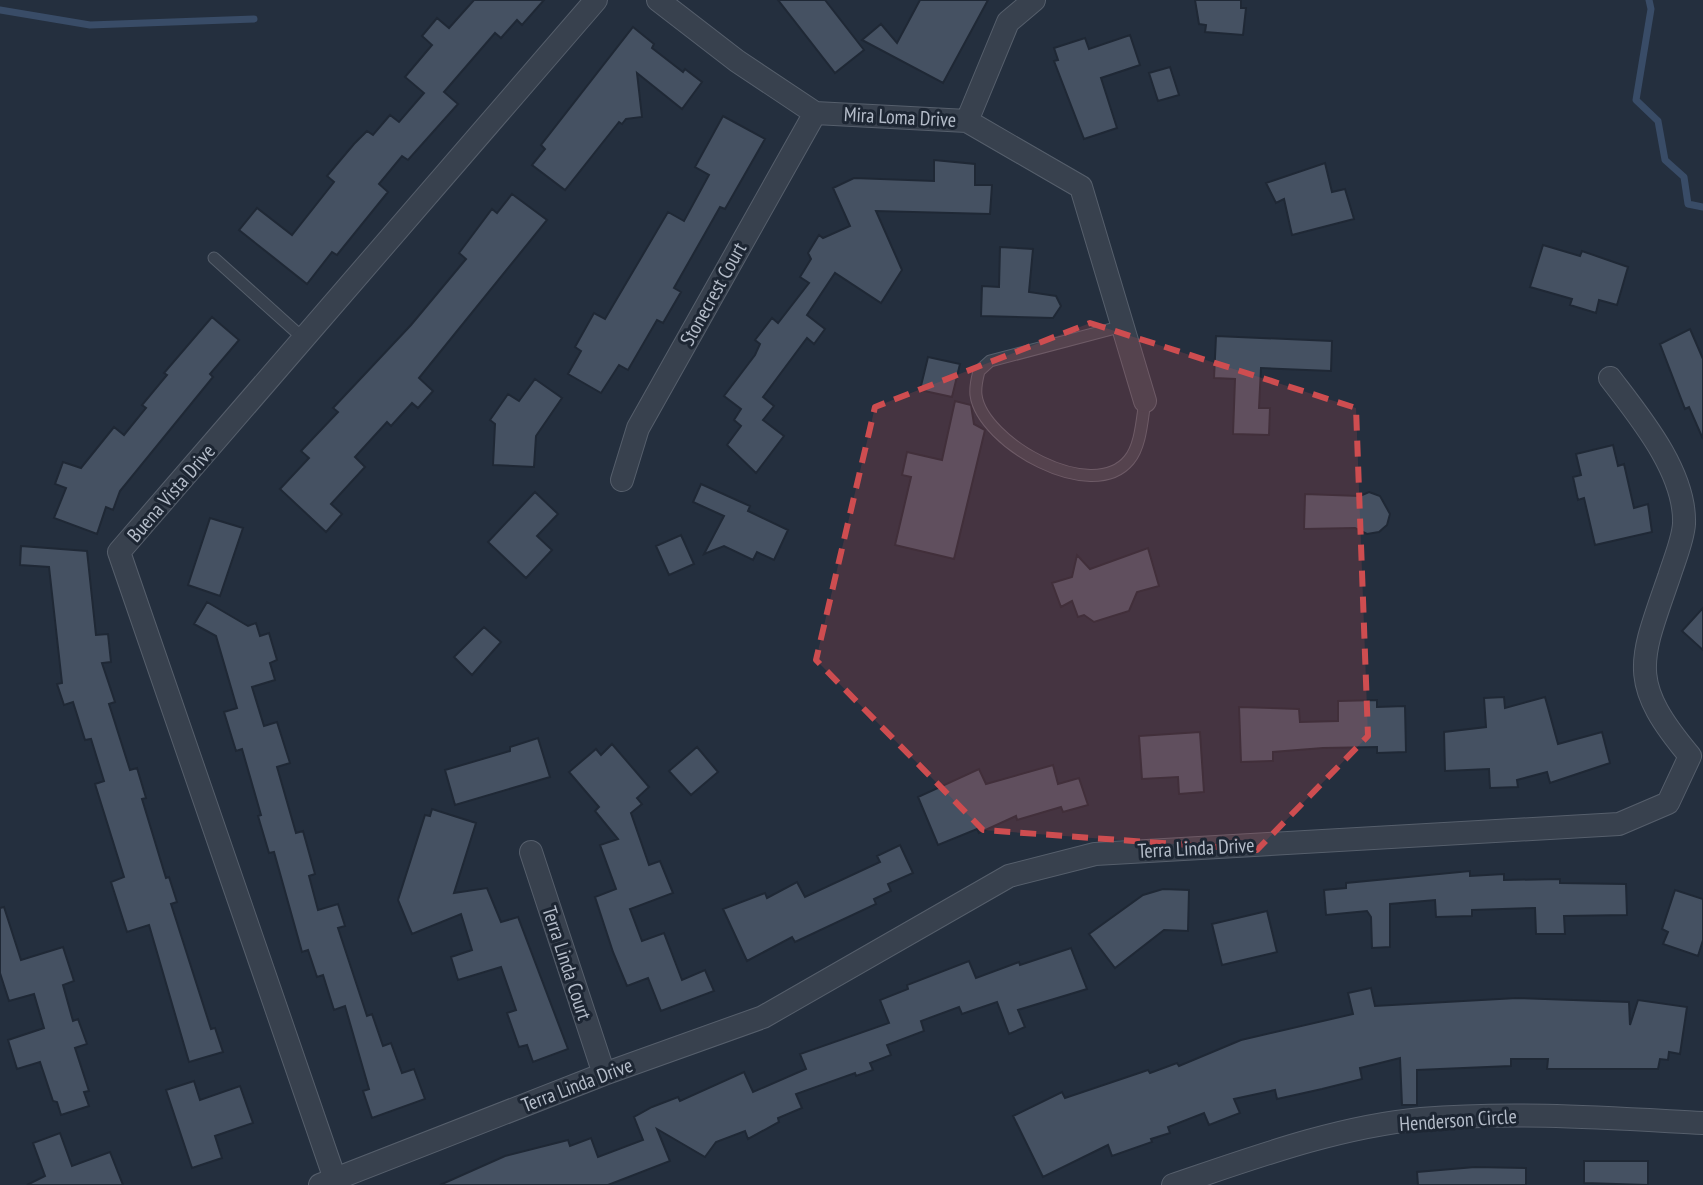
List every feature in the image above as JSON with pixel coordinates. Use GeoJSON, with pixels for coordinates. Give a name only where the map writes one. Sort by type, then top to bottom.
{"type":"FeatureCollection","features":[{"type":"Feature","properties":{"kind":"street","name":"Buena Vista Drive"},"geometry":{"type":"LineString","coordinates":[[330,1184],[119,552],[596,0]]}},
{"type":"Feature","properties":{"kind":"street","name":"Mira Loma Drive"},"geometry":{"type":"LineString","coordinates":[[658,0],[737,61],[815,113],[967,121],[1081,187],[1145,401]]}},
{"type":"Feature","properties":{"kind":"street"},"geometry":{"type":"LineString","coordinates":[[967,121],[1008,22],[1034,0]]}},
{"type":"Feature","properties":{"kind":"street","name":"Stonecrest Court"},"geometry":{"type":"LineString","coordinates":[[622,480],[638,428],[815,113]]}},
{"type":"Feature","properties":{"kind":"street","name":"Terra Linda Drive"},"geometry":{"type":"LineString","coordinates":[[330,1184],[604,1074],[763,1017],[1009,876],[1080,858],[1619,824],[1668,803],[1690,756],[1667,729],[1647,695],[1644,648],[1684,523],[1676,481],[1652,433],[1610,378]]}},
{"type":"Feature","properties":{"kind":"street","name":"Terra Linda Court"},"geometry":{"type":"LineString","coordinates":[[531,852],[604,1074]]}},
{"type":"Feature","properties":{"kind":"street","name":"Henderson Circle"},"geometry":{"type":"LineString","coordinates":[[1173,1185],[1282,1148],[1419,1119],[1564,1114],[1703,1123]]}},
{"type":"Feature","properties":{"kind":"lane"},"geometry":{"type":"LineString","coordinates":[[214,258],[305,339]]}},
{"type":"Feature","properties":{"kind":"lane"},"geometry":{"type":"LineString","coordinates":[[1123,326],[990,361],[979,371],[976,397],[984,416],[1007,440],[1058,470],[1088,476],[1106,473],[1128,462],[1135,450],[1145,401]]}},
{"type":"Feature","properties":{"kind":"highlighted area"},"geometry":{"type":"Polygon","coordinates":[[[1090,323],[1356,408],[1368,736],[1257,850],[983,830],[816,660],[875,407],[1090,323]]]}},
{"type":"Feature","properties":{"kind":"building"},"geometry":{"type":"Polygon","coordinates":[[[474,0],[544,0],[522,25],[517,20],[501,38],[495,33],[444,92],[458,104],[408,160],[402,156],[379,184],[388,192],[337,255],[332,252],[307,284],[239,230],[257,208],[292,235],[334,182],[327,176],[354,144],[367,131],[373,135],[390,115],[399,122],[424,93],[405,77],[432,45],[422,36],[437,18],[449,28],[474,0]]]}},
{"type":"Feature","properties":{"kind":"building"},"geometry":{"type":"Polygon","coordinates":[[[778,0],[825,0],[864,50],[835,73],[778,0]]]}},
{"type":"Feature","properties":{"kind":"building"},"geometry":{"type":"Polygon","coordinates":[[[920,0],[988,0],[943,83],[862,40],[881,24],[897,43],[920,0]]]}},
{"type":"Feature","properties":{"kind":"building"},"geometry":{"type":"Polygon","coordinates":[[[1195,0],[1241,0],[1241,8],[1246,8],[1243,35],[1205,32],[1206,25],[1199,24],[1195,0]]]}},
{"type":"Feature","properties":{"kind":"building"},"geometry":{"type":"Polygon","coordinates":[[[633,27],[654,44],[652,48],[683,72],[685,69],[702,82],[682,109],[637,73],[642,117],[626,119],[622,124],[619,122],[565,190],[532,165],[545,149],[541,145],[633,27]]]}},
{"type":"Feature","properties":{"kind":"building"},"geometry":{"type":"Polygon","coordinates":[[[1130,35],[1140,65],[1101,78],[1117,128],[1084,139],[1054,61],[1058,60],[1054,48],[1085,38],[1089,49],[1130,35]]]}},
{"type":"Feature","properties":{"kind":"building"},"geometry":{"type":"Polygon","coordinates":[[[1170,67],[1179,95],[1158,101],[1149,73],[1170,67]]]}},
{"type":"Feature","properties":{"kind":"building"},"geometry":{"type":"Polygon","coordinates":[[[723,116],[765,139],[725,209],[720,207],[674,288],[681,292],[663,323],[657,320],[628,370],[619,365],[601,393],[568,374],[581,351],[575,347],[594,313],[605,319],[668,212],[684,221],[709,175],[695,167],[723,116]]]}},
{"type":"Feature","properties":{"kind":"building"},"geometry":{"type":"Polygon","coordinates":[[[934,160],[975,164],[975,185],[992,185],[990,214],[876,211],[902,270],[881,303],[835,273],[807,315],[825,329],[814,344],[807,338],[763,397],[774,406],[763,420],[784,436],[756,473],[727,445],[741,426],[734,420],[741,409],[724,396],[755,355],[760,344],[755,340],[772,318],[778,323],[809,283],[800,277],[811,259],[808,253],[819,235],[823,238],[850,226],[833,188],[854,178],[934,181],[934,160]]]}},
{"type":"Feature","properties":{"kind":"building"},"geometry":{"type":"Polygon","coordinates":[[[1325,163],[1332,192],[1345,189],[1354,219],[1292,235],[1284,199],[1276,203],[1266,183],[1325,163]]]}},
{"type":"Feature","properties":{"kind":"building"},"geometry":{"type":"Polygon","coordinates":[[[512,194],[547,220],[419,378],[433,391],[418,408],[412,403],[391,426],[387,422],[355,457],[365,467],[331,504],[342,514],[326,532],[280,489],[309,458],[301,451],[338,412],[333,408],[411,325],[466,259],[459,253],[492,209],[497,213],[512,194]]]}},
{"type":"Feature","properties":{"kind":"building"},"geometry":{"type":"Polygon","coordinates":[[[1543,245],[1580,256],[1582,251],[1628,267],[1617,305],[1599,300],[1596,313],[1570,305],[1572,299],[1530,287],[1543,245]]]}},
{"type":"Feature","properties":{"kind":"building"},"geometry":{"type":"Polygon","coordinates":[[[1000,247],[1033,249],[1029,292],[1056,296],[1061,306],[1053,318],[981,316],[982,286],[999,287],[1000,247]]]}},
{"type":"Feature","properties":{"kind":"building"},"geometry":{"type":"Polygon","coordinates":[[[212,317],[239,340],[210,374],[213,377],[120,491],[113,510],[106,507],[97,534],[54,518],[66,488],[55,484],[63,462],[81,468],[114,427],[124,435],[146,408],[142,405],[167,375],[164,373],[212,317]]]}},
{"type":"Feature","properties":{"kind":"building"},"geometry":{"type":"Polygon","coordinates":[[[1690,329],[1703,359],[1703,439],[1689,407],[1685,409],[1660,344],[1690,329]]]}},
{"type":"Feature","properties":{"kind":"building"},"geometry":{"type":"Polygon","coordinates":[[[1216,336],[1332,341],[1331,371],[1261,368],[1259,408],[1270,408],[1269,435],[1233,434],[1235,379],[1214,378],[1216,336]]]}},
{"type":"Feature","properties":{"kind":"building"},"geometry":{"type":"Polygon","coordinates":[[[928,357],[960,364],[952,397],[920,390],[928,357]]]}},
{"type":"Feature","properties":{"kind":"building"},"geometry":{"type":"Polygon","coordinates":[[[535,379],[562,398],[536,436],[534,467],[493,465],[495,424],[490,420],[508,394],[519,401],[535,379]]]}},
{"type":"Feature","properties":{"kind":"building"},"geometry":{"type":"Polygon","coordinates":[[[955,401],[971,405],[974,424],[985,430],[954,559],[895,545],[911,477],[902,475],[907,452],[942,460],[955,401]]]}},
{"type":"Feature","properties":{"kind":"building"},"geometry":{"type":"Polygon","coordinates":[[[1613,445],[1618,466],[1624,464],[1634,508],[1648,504],[1652,532],[1595,545],[1584,498],[1578,500],[1573,477],[1581,475],[1576,454],[1613,445]]]}},
{"type":"Feature","properties":{"kind":"building"},"geometry":{"type":"Polygon","coordinates":[[[701,484],[750,506],[748,511],[788,530],[774,560],[757,552],[753,560],[724,546],[704,554],[724,516],[693,502],[701,484]]]}},
{"type":"Feature","properties":{"kind":"building"},"geometry":{"type":"Polygon","coordinates":[[[535,492],[558,514],[537,536],[552,550],[526,578],[488,542],[535,492]]]}},
{"type":"Feature","properties":{"kind":"building"},"geometry":{"type":"Polygon","coordinates":[[[1369,492],[1380,496],[1390,514],[1387,525],[1379,532],[1367,534],[1355,528],[1304,529],[1305,494],[1360,496],[1369,492]]]}},
{"type":"Feature","properties":{"kind":"building"},"geometry":{"type":"Polygon","coordinates":[[[210,518],[243,528],[220,596],[188,585],[210,518]]]}},
{"type":"Feature","properties":{"kind":"building"},"geometry":{"type":"Polygon","coordinates":[[[681,535],[694,564],[669,575],[656,546],[681,535]]]}},
{"type":"Feature","properties":{"kind":"building"},"geometry":{"type":"Polygon","coordinates":[[[21,546],[87,551],[96,635],[108,634],[111,662],[102,663],[115,702],[109,704],[130,770],[137,768],[146,798],[142,799],[166,878],[169,877],[177,902],[171,904],[211,1029],[215,1028],[223,1052],[189,1062],[149,925],[127,932],[111,882],[124,877],[95,784],[104,781],[91,739],[85,740],[73,702],[64,705],[57,684],[62,683],[49,567],[20,565],[21,546]]]}},
{"type":"Feature","properties":{"kind":"building"},"geometry":{"type":"Polygon","coordinates":[[[1148,548],[1159,586],[1137,592],[1129,611],[1094,622],[1084,615],[1078,617],[1072,601],[1061,607],[1052,583],[1072,577],[1077,555],[1090,569],[1148,548]]]}},
{"type":"Feature","properties":{"kind":"building"},"geometry":{"type":"Polygon","coordinates":[[[207,602],[248,626],[256,623],[260,636],[269,633],[277,660],[270,663],[275,680],[252,687],[264,726],[277,722],[290,763],[277,767],[296,833],[303,831],[315,874],[309,876],[318,910],[338,904],[345,926],[338,928],[367,1016],[372,1014],[383,1046],[391,1043],[402,1073],[414,1069],[425,1099],[372,1118],[363,1091],[369,1089],[345,1006],[334,1010],[323,975],[317,977],[308,950],[302,952],[274,852],[269,853],[242,749],[236,751],[224,712],[237,708],[216,636],[194,624],[207,602]]]}},
{"type":"Feature","properties":{"kind":"building"},"geometry":{"type":"Polygon","coordinates":[[[1703,608],[1703,650],[1682,631],[1703,608]]]}},
{"type":"Feature","properties":{"kind":"building"},"geometry":{"type":"Polygon","coordinates":[[[484,627],[501,642],[472,675],[454,657],[484,627]]]}},
{"type":"Feature","properties":{"kind":"building"},"geometry":{"type":"Polygon","coordinates":[[[1504,697],[1505,708],[1545,697],[1558,744],[1602,732],[1610,763],[1550,783],[1547,772],[1517,780],[1518,787],[1490,788],[1489,769],[1445,771],[1444,732],[1486,727],[1484,698],[1504,697]]]}},
{"type":"Feature","properties":{"kind":"building"},"geometry":{"type":"Polygon","coordinates":[[[1377,700],[1377,707],[1405,706],[1406,752],[1377,753],[1377,747],[1323,748],[1273,752],[1273,761],[1241,762],[1239,707],[1299,709],[1300,722],[1338,721],[1338,701],[1377,700]]]}},
{"type":"Feature","properties":{"kind":"building"},"geometry":{"type":"Polygon","coordinates":[[[1200,732],[1204,792],[1179,794],[1178,777],[1142,779],[1139,736],[1200,732]]]}},
{"type":"Feature","properties":{"kind":"building"},"geometry":{"type":"Polygon","coordinates":[[[538,738],[550,777],[455,805],[445,770],[510,751],[510,747],[538,738]]]}},
{"type":"Feature","properties":{"kind":"building"},"geometry":{"type":"Polygon","coordinates":[[[612,744],[649,787],[637,798],[642,804],[631,813],[649,865],[660,861],[673,893],[630,909],[642,941],[664,933],[682,980],[705,970],[714,991],[661,1011],[648,978],[627,986],[613,952],[595,897],[616,889],[600,845],[618,839],[595,811],[599,807],[569,772],[596,749],[601,755],[612,744]]]}},
{"type":"Feature","properties":{"kind":"building"},"geometry":{"type":"Polygon","coordinates":[[[697,747],[718,772],[691,795],[669,771],[697,747]]]}},
{"type":"Feature","properties":{"kind":"building"},"geometry":{"type":"Polygon","coordinates":[[[1053,765],[1058,784],[1079,778],[1088,805],[1063,812],[1061,807],[1017,820],[1016,816],[979,833],[977,829],[938,845],[918,797],[979,769],[986,784],[1053,765]]]}},
{"type":"Feature","properties":{"kind":"building"},"geometry":{"type":"Polygon","coordinates":[[[432,809],[476,823],[454,893],[487,888],[501,922],[518,917],[568,1049],[533,1062],[527,1045],[519,1047],[507,1013],[516,1010],[501,967],[458,980],[451,957],[472,950],[461,914],[412,934],[398,900],[425,815],[430,816],[432,809]]]}},
{"type":"Feature","properties":{"kind":"building"},"geometry":{"type":"Polygon","coordinates":[[[900,845],[913,873],[888,884],[891,891],[874,899],[876,904],[795,942],[792,937],[747,961],[723,909],[765,893],[767,898],[797,882],[805,897],[880,862],[877,856],[900,845]]]}},
{"type":"Feature","properties":{"kind":"building"},"geometry":{"type":"Polygon","coordinates":[[[1470,871],[1470,876],[1504,874],[1504,880],[1560,879],[1560,883],[1626,884],[1627,915],[1564,916],[1565,934],[1536,934],[1535,908],[1472,910],[1472,916],[1436,917],[1435,900],[1390,904],[1390,947],[1372,948],[1371,917],[1367,911],[1326,915],[1324,890],[1346,888],[1346,883],[1470,871]]]}},
{"type":"Feature","properties":{"kind":"building"},"geometry":{"type":"Polygon","coordinates":[[[1163,889],[1189,890],[1188,931],[1164,930],[1115,968],[1089,934],[1143,895],[1163,889]]]}},
{"type":"Feature","properties":{"kind":"building"},"geometry":{"type":"Polygon","coordinates":[[[1675,890],[1703,899],[1703,940],[1698,956],[1663,944],[1668,932],[1662,929],[1675,890]]]}},
{"type":"Feature","properties":{"kind":"building"},"geometry":{"type":"Polygon","coordinates":[[[4,907],[21,960],[63,947],[74,981],[63,985],[73,1021],[78,1019],[87,1044],[75,1048],[89,1091],[84,1092],[89,1106],[61,1115],[40,1062],[17,1069],[8,1040],[44,1028],[34,994],[9,1001],[0,973],[0,908],[4,907]]]}},
{"type":"Feature","properties":{"kind":"building"},"geometry":{"type":"Polygon","coordinates":[[[1267,911],[1277,952],[1222,965],[1212,924],[1267,911]]]}},
{"type":"Feature","properties":{"kind":"building"},"geometry":{"type":"Polygon","coordinates":[[[1071,948],[1087,989],[1018,1010],[1025,1027],[1009,1034],[997,1002],[962,1014],[959,1007],[921,1021],[924,1031],[887,1045],[891,1055],[870,1063],[873,1070],[856,1076],[855,1073],[796,1094],[802,1108],[778,1118],[779,1122],[748,1139],[745,1131],[716,1142],[705,1157],[657,1129],[670,1161],[608,1185],[440,1185],[505,1156],[568,1140],[570,1146],[591,1138],[598,1157],[643,1140],[634,1117],[652,1107],[678,1097],[680,1101],[744,1072],[753,1092],[806,1069],[800,1054],[889,1023],[880,1000],[908,989],[907,985],[969,961],[976,978],[1071,948]]]}},
{"type":"Feature","properties":{"kind":"building"},"geometry":{"type":"Polygon","coordinates":[[[1371,988],[1375,1006],[1517,998],[1629,1002],[1630,1025],[1638,1000],[1687,1007],[1680,1054],[1669,1052],[1668,1060],[1660,1059],[1658,1069],[1547,1069],[1548,1059],[1511,1059],[1511,1066],[1417,1070],[1417,1105],[1402,1105],[1400,1058],[1360,1068],[1362,1079],[1322,1089],[1277,1099],[1275,1090],[1234,1099],[1240,1113],[1209,1125],[1204,1113],[1168,1127],[1170,1133],[1151,1139],[1152,1142],[1112,1156],[1108,1145],[1043,1177],[1013,1116],[1062,1092],[1065,1098],[1148,1070],[1150,1073],[1177,1063],[1179,1066],[1241,1040],[1353,1014],[1348,993],[1371,988]]]}},
{"type":"Feature","properties":{"kind":"building"},"geometry":{"type":"Polygon","coordinates":[[[194,1081],[200,1100],[240,1086],[253,1123],[215,1136],[222,1158],[192,1168],[166,1090],[194,1081]]]}},
{"type":"Feature","properties":{"kind":"building"},"geometry":{"type":"Polygon","coordinates":[[[60,1133],[72,1166],[110,1152],[123,1185],[27,1185],[45,1176],[33,1143],[60,1133]]]}},
{"type":"Feature","properties":{"kind":"building"},"geometry":{"type":"Polygon","coordinates":[[[1584,1161],[1648,1161],[1648,1185],[1584,1183],[1584,1161]]]}},
{"type":"Feature","properties":{"kind":"building"},"geometry":{"type":"Polygon","coordinates":[[[1475,1167],[1526,1168],[1526,1185],[1418,1185],[1417,1172],[1475,1167]]]}},
{"type":"Feature","properties":{"kind":"waterway"},"geometry":{"type":"LineString","coordinates":[[1649,0],[1651,9],[1636,100],[1658,121],[1665,160],[1684,177],[1688,204],[1703,207]]}},
{"type":"Feature","properties":{"kind":"waterway"},"geometry":{"type":"LineString","coordinates":[[0,10],[90,25],[254,19]]}}]}
